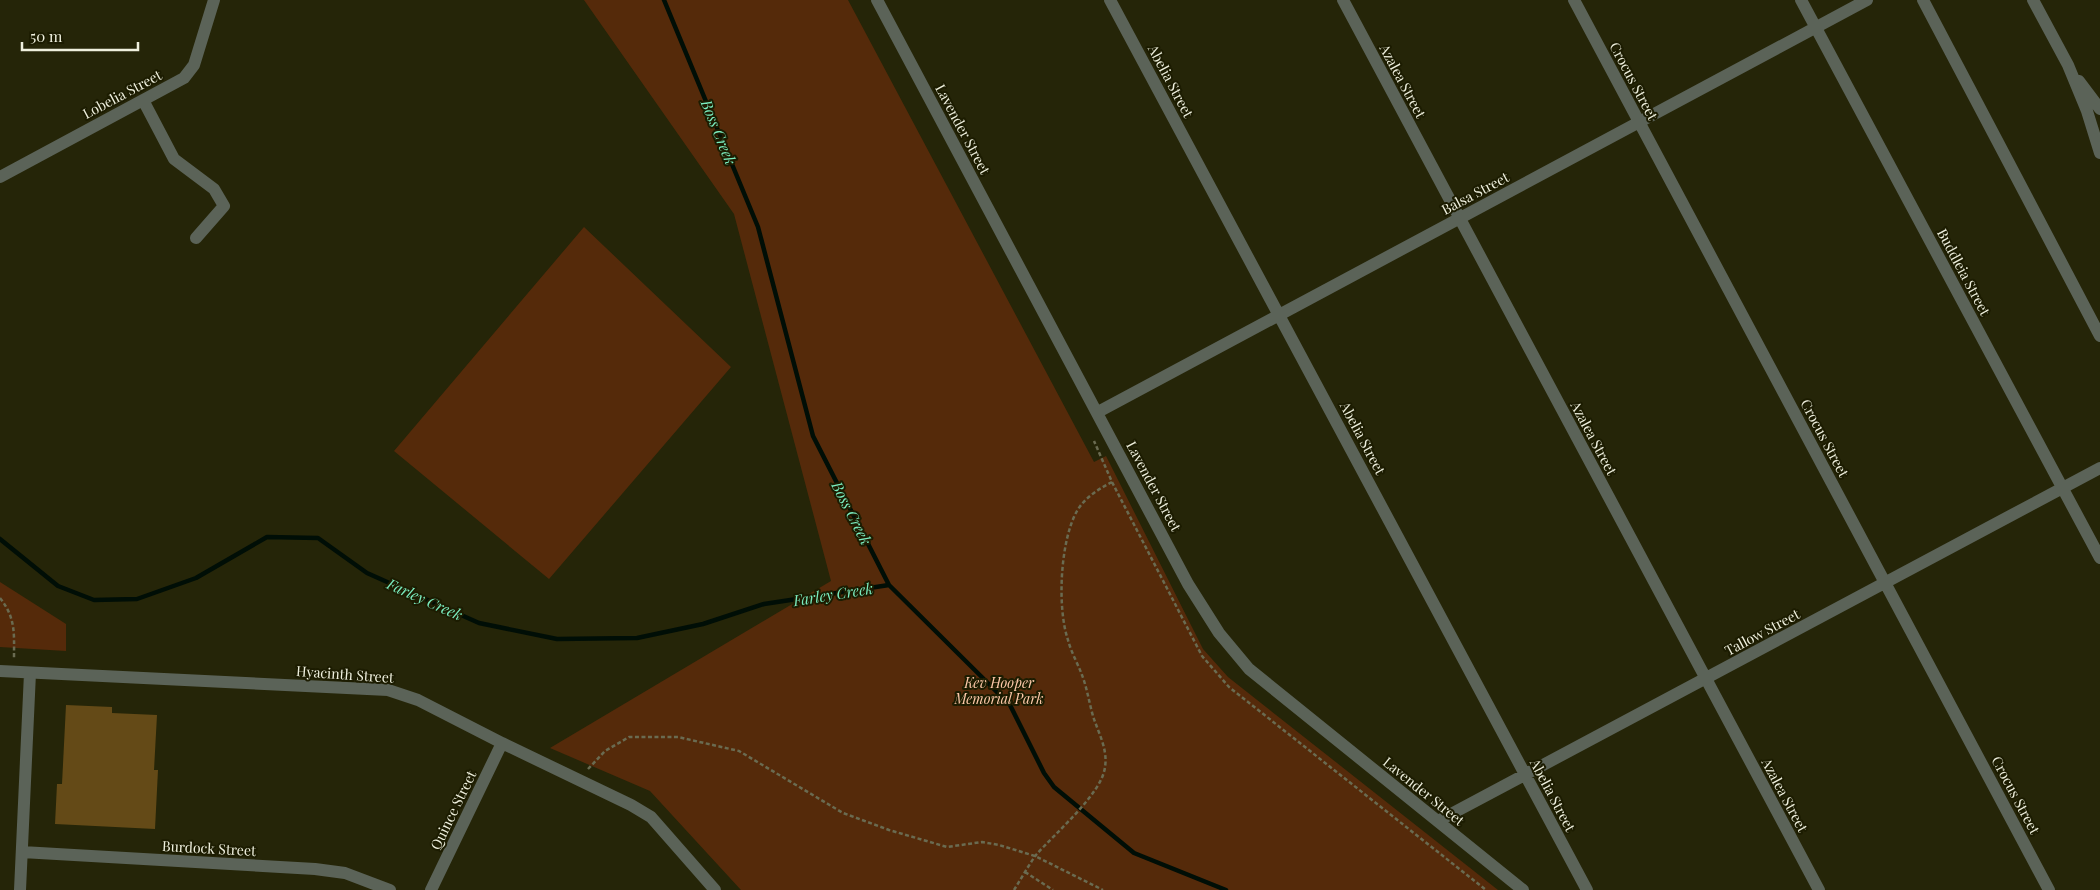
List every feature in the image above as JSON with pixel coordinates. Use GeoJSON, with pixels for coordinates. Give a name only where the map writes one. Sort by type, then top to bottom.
{"type":"FeatureCollection","features":[{"type":"Feature","properties":{"kind":"street","name":"Lobelia Street"},"geometry":{"type":"LineString","coordinates":[[0,177],[184,78],[194,65],[214,0]]}},
{"type":"Feature","properties":{"kind":"street","name":"Lavender Street"},"geometry":{"type":"LineString","coordinates":[[877,0],[1188,584],[1219,633],[1249,669],[1522,890]]}},
{"type":"Feature","properties":{"kind":"street","name":"Abelia Street"},"geometry":{"type":"LineString","coordinates":[[1110,0],[1280,314],[1587,890]]}},
{"type":"Feature","properties":{"kind":"street","name":"Azalea Street"},"geometry":{"type":"LineString","coordinates":[[1343,0],[1819,890]]}},
{"type":"Feature","properties":{"kind":"street","name":"Crocus Street"},"geometry":{"type":"LineString","coordinates":[[1574,0],[2049,890]]}},
{"type":"Feature","properties":{"kind":"street","name":"Buddleia Street"},"geometry":{"type":"LineString","coordinates":[[1801,0],[2100,558]]}},
{"type":"Feature","properties":{"kind":"street","name":"Balsa Street"},"geometry":{"type":"LineString","coordinates":[[1098,412],[1867,0]]}},
{"type":"Feature","properties":{"kind":"street"},"geometry":{"type":"LineString","coordinates":[[1922,0],[2100,336]]}},
{"type":"Feature","properties":{"kind":"street"},"geometry":{"type":"LineString","coordinates":[[2033,0],[2068,65],[2087,111],[2099,150]]}},
{"type":"Feature","properties":{"kind":"street"},"geometry":{"type":"LineString","coordinates":[[2068,65],[2100,109]]}},
{"type":"Feature","properties":{"kind":"street"},"geometry":{"type":"LineString","coordinates":[[143,100],[174,159],[214,189],[224,206],[196,238]]}},
{"type":"Feature","properties":{"kind":"street","name":"Tallow Street"},"geometry":{"type":"LineString","coordinates":[[1438,821],[2100,468]]}},
{"type":"Feature","properties":{"kind":"street","name":"Hyacinth Street"},"geometry":{"type":"LineString","coordinates":[[0,671],[388,690],[418,700],[502,743],[632,805],[651,817],[715,890]]}},
{"type":"Feature","properties":{"kind":"street"},"geometry":{"type":"LineString","coordinates":[[20,890],[30,673]]}},
{"type":"Feature","properties":{"kind":"street","name":"Quince Street"},"geometry":{"type":"LineString","coordinates":[[431,890],[502,743]]}},
{"type":"Feature","properties":{"kind":"street","name":"Burdock Street"},"geometry":{"type":"LineString","coordinates":[[22,852],[315,868],[344,872],[390,890]]}},
{"type":"Feature","properties":{"kind":"path"},"geometry":{"type":"LineString","coordinates":[[1014,890],[1035,856],[1099,786],[1106,768],[1106,755],[1083,677],[1067,639],[1062,602],[1062,563],[1069,533],[1078,510],[1092,493],[1112,482],[1093,438]]}},
{"type":"Feature","properties":{"kind":"path"},"geometry":{"type":"LineString","coordinates":[[0,598],[9,609],[14,628],[14,672]]}},
{"type":"Feature","properties":{"kind":"path"},"geometry":{"type":"LineString","coordinates":[[579,780],[605,751],[629,737],[678,737],[739,751],[843,813],[889,830],[947,847],[982,842],[999,845],[1035,856],[1103,890]]}},
{"type":"Feature","properties":{"kind":"path"},"geometry":{"type":"LineString","coordinates":[[1025,872],[1053,890]]}},
{"type":"Feature","properties":{"kind":"green space","name":"Kev Hooper Memorial Park"},"geometry":{"type":"Polygon","coordinates":[[[584,0],[848,0],[1094,462],[1106,456],[1203,649],[1228,677],[1498,890],[741,890],[650,791],[550,748],[831,581],[734,214],[584,0]]]}},
{"type":"Feature","properties":{"kind":"green space"},"geometry":{"type":"Polygon","coordinates":[[[584,227],[731,367],[549,579],[394,451],[584,227]]]}},
{"type":"Feature","properties":{"kind":"green space"},"geometry":{"type":"Polygon","coordinates":[[[0,582],[66,624],[66,651],[0,647],[0,582]]]}},
{"type":"Feature","properties":{"kind":"building"},"geometry":{"type":"Polygon","coordinates":[[[66,705],[112,707],[112,713],[157,715],[154,770],[158,770],[155,829],[55,824],[57,784],[62,784],[66,705]]]}},
{"type":"Feature","properties":{"kind":"waterway","name":"Boss Creek"},"geometry":{"type":"LineString","coordinates":[[664,0],[758,227],[813,436],[889,585],[1010,705],[1044,773],[1054,787],[1134,853],[1226,890]]}},
{"type":"Feature","properties":{"kind":"waterway","name":"Farley Creek"},"geometry":{"type":"LineString","coordinates":[[0,539],[58,586],[94,600],[137,599],[196,578],[267,537],[318,538],[367,573],[479,623],[557,639],[637,638],[703,624],[764,604],[889,585]]}}]}
